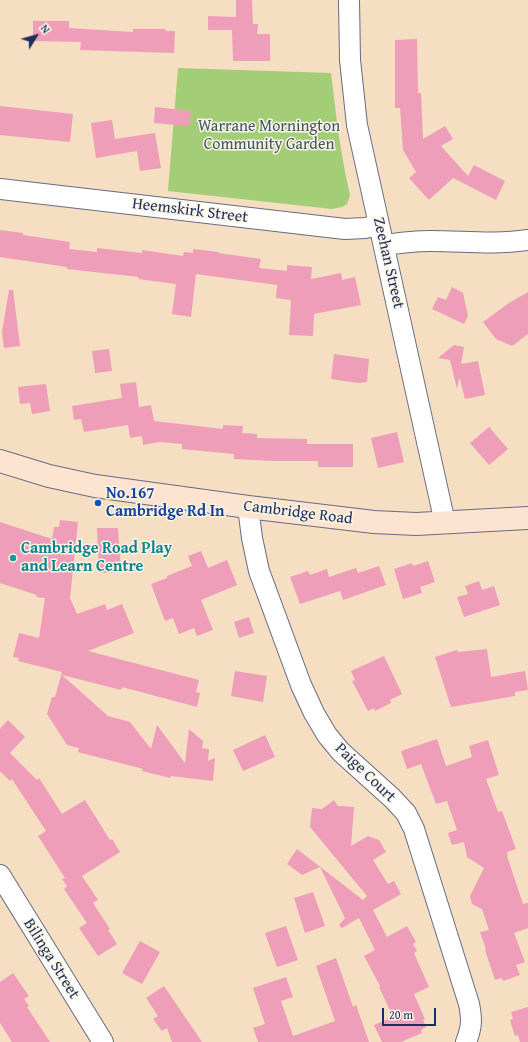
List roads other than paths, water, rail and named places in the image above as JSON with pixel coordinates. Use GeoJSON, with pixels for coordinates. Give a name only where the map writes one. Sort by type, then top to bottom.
{"type":"FeatureCollection","features":[{"type":"Feature","properties":{"kind":"main road","name":"Cambridge Road"},"geometry":{"type":"LineString","coordinates":[[0,461],[49,476],[95,486],[248,507],[374,522],[416,524],[528,518]]}},
{"type":"Feature","properties":{"kind":"street","name":"Zeehan Street"},"geometry":{"type":"LineString","coordinates":[[349,0],[350,60],[357,125],[445,523]]}},
{"type":"Feature","properties":{"kind":"street","name":"Heemskirk Street"},"geometry":{"type":"LineString","coordinates":[[0,189],[346,229],[365,228],[379,225]]}},
{"type":"Feature","properties":{"kind":"street"},"geometry":{"type":"LineString","coordinates":[[384,245],[412,241],[487,244],[528,240]]}},
{"type":"Feature","properties":{"kind":"street","name":"Paige Court"},"geometry":{"type":"LineString","coordinates":[[248,507],[252,538],[259,571],[301,685],[314,713],[328,735],[342,752],[392,798],[406,814],[414,829],[470,1004],[472,1018],[471,1029],[466,1042]]}},
{"type":"Feature","properties":{"kind":"street","name":"Bilinga Street"},"geometry":{"type":"LineString","coordinates":[[0,875],[103,1042]]}},
{"type":"Feature","properties":{"kind":"place","name":"No.167 Cambridge Rd In"},"geometry":{"type":"Point","coordinates":[98,503]}},
{"type":"Feature","properties":{"kind":"place","name":"Cambridge Road Play and Learn Centre"},"geometry":{"type":"Point","coordinates":[13,558]}},
{"type":"Feature","properties":{"kind":"park label","name":"Warrane Mornington Community Garden"},"geometry":{"type":"Point","coordinates":[269,136]}}]}
